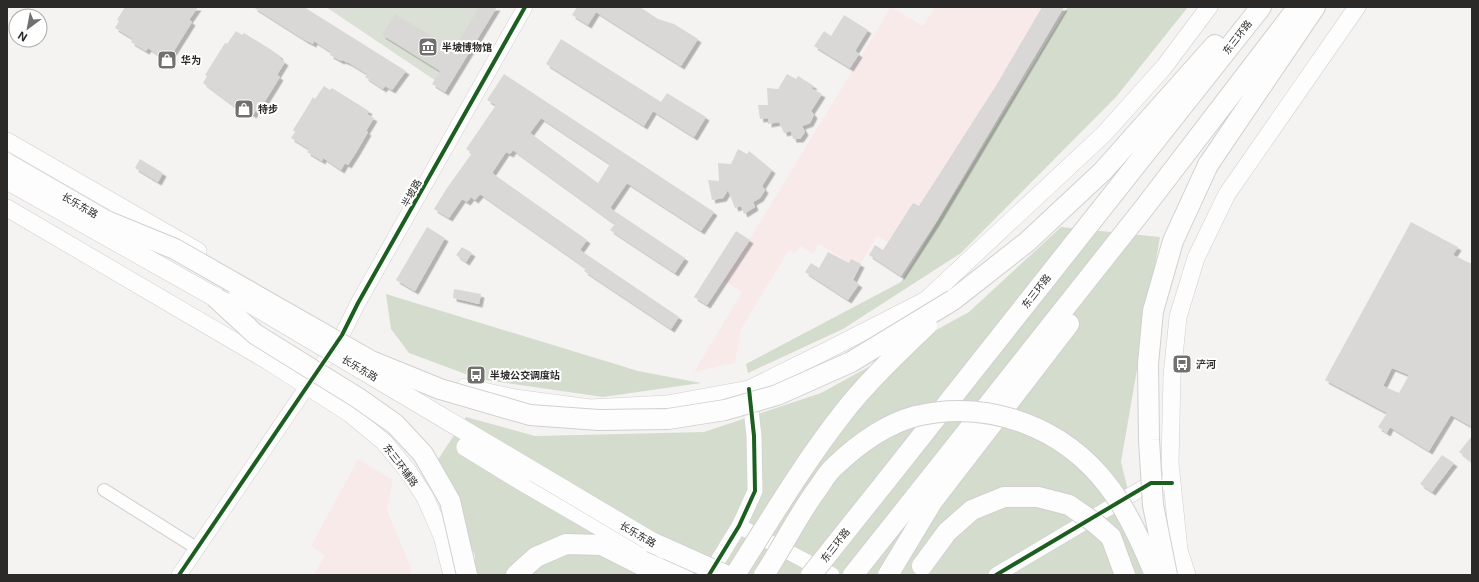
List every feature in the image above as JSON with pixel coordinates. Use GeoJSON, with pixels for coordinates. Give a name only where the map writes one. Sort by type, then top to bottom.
{"type":"FeatureCollection","features":[{"type":"Feature","properties":{"kind":"highway"},"geometry":{"type":"LineString","coordinates":[[735,575],[786,494],[843,412],[889,361],[953,300],[1027,242],[1103,171],[1228,30],[1254,7]]}},
{"type":"Feature","properties":{"kind":"highway","name":"东三环路"},"geometry":{"type":"LineString","coordinates":[[811,575],[1261,7]]}},
{"type":"Feature","properties":{"kind":"highway"},"geometry":{"type":"LineString","coordinates":[[853,575],[923,499],[1126,248],[1144,208],[1298,7]]}},
{"type":"Feature","properties":{"kind":"highway"},"geometry":{"type":"LineString","coordinates":[[1167,575],[1153,505],[1148,440],[1148,364],[1152,318],[1173,241],[1208,165],[1315,7]]}},
{"type":"Feature","properties":{"kind":"highway"},"geometry":{"type":"LineString","coordinates":[[109,222],[175,249],[371,361],[440,389],[530,415],[599,420],[668,419],[725,410],[777,395],[851,362],[953,300]]}},
{"type":"Feature","properties":{"kind":"highway"},"geometry":{"type":"LineString","coordinates":[[215,297],[255,334],[358,398],[395,424],[423,454],[450,501],[467,575]]}},
{"type":"Feature","properties":{"kind":"highway"},"geometry":{"type":"LineString","coordinates":[[764,575],[804,507],[833,467],[855,449],[889,427],[916,416],[962,411],[994,414],[1022,421],[1053,435],[1083,458],[1109,487],[1133,527],[1155,575]]}},
{"type":"Feature","properties":{"kind":"highway"},"geometry":{"type":"LineString","coordinates":[[917,575],[947,532],[972,510],[1004,497],[1038,497],[1069,505],[1095,523],[1111,537],[1125,575]]}},
{"type":"Feature","properties":{"kind":"highway"},"geometry":{"type":"LineString","coordinates":[[888,575],[923,499]]}},
{"type":"Feature","properties":{"kind":"highway"},"geometry":{"type":"LineString","coordinates":[[651,542],[725,575]]}},
{"type":"Feature","properties":{"kind":"highway"},"geometry":{"type":"LineString","coordinates":[[516,575],[536,557],[566,544],[602,545],[661,575]]}},
{"type":"Feature","properties":{"kind":"main road"},"geometry":{"type":"LineString","coordinates":[[7,141],[342,335],[382,357],[431,377],[490,393],[538,402],[590,408],[659,404],[749,389],[926,300],[1104,134],[1164,67],[1209,7]]}},
{"type":"Feature","properties":{"kind":"main road"},"geometry":{"type":"LineString","coordinates":[[1187,575],[1179,550],[1170,463],[1172,376],[1178,317],[1196,258],[1227,194],[1357,7]]}},
{"type":"Feature","properties":{"kind":"main road","name":"长乐东路"},"geometry":{"type":"LineString","coordinates":[[7,163],[226,289],[651,542],[710,575]]}},
{"type":"Feature","properties":{"kind":"main road","name":"长乐东路"},"geometry":{"type":"LineString","coordinates":[[7,180],[215,297],[527,484],[684,575]]}},
{"type":"Feature","properties":{"kind":"main road","name":"东三环辅路"},"geometry":{"type":"LineString","coordinates":[[7,208],[308,386],[349,413],[384,442],[408,471],[425,497],[436,520],[447,550],[452,575]]}},
{"type":"Feature","properties":{"kind":"street","name":"半坡路"},"geometry":{"type":"LineString","coordinates":[[179,575],[342,335],[358,303],[525,7]]}},
{"type":"Feature","properties":{"kind":"street"},"geometry":{"type":"LineString","coordinates":[[710,575],[739,526],[755,491],[754,436],[749,389]]}},
{"type":"Feature","properties":{"kind":"street"},"geometry":{"type":"LineString","coordinates":[[996,575],[1151,483],[1172,483]]}},
{"type":"Feature","properties":{"kind":"street"},"geometry":{"type":"LineString","coordinates":[[104,490],[198,549]]}},
{"type":"Feature","properties":{"kind":"street"},"geometry":{"type":"LineString","coordinates":[[739,526],[832,575]]}},
{"type":"Feature","properties":{"kind":"shaded area","name":"半坡博物馆"},"geometry":{"type":"Polygon","coordinates":[[[326,7],[495,7],[445,87],[326,7]]]}},
{"type":"Feature","properties":{"kind":"shaded area"},"geometry":{"type":"Polygon","coordinates":[[[891,7],[923,26],[935,7],[1055,7],[906,253],[877,236],[858,268],[819,244],[813,254],[800,246],[795,254],[789,250],[741,329],[735,363],[694,372],[742,292],[724,281],[891,7]]]}},
{"type":"Feature","properties":{"kind":"shaded area"},"geometry":{"type":"Polygon","coordinates":[[[358,459],[393,480],[387,510],[411,568],[411,575],[313,575],[325,556],[311,546],[358,459]]]}},
{"type":"Feature","properties":{"kind":"green space"},"geometry":{"type":"Polygon","coordinates":[[[1068,7],[1188,7],[1116,97],[961,253],[843,329],[748,373],[746,364],[901,282],[1068,7]]]}},
{"type":"Feature","properties":{"kind":"green space"},"geometry":{"type":"Polygon","coordinates":[[[1061,227],[1160,237],[1121,462],[1149,575],[475,575],[475,556],[437,461],[466,417],[535,436],[704,432],[821,393],[969,312],[1061,227]]]}},
{"type":"Feature","properties":{"kind":"green space"},"geometry":{"type":"Polygon","coordinates":[[[386,294],[638,371],[701,383],[603,397],[479,379],[409,353],[391,329],[386,294]]]}},
{"type":"Feature","properties":{"kind":"building"},"geometry":{"type":"Polygon","coordinates":[[[125,7],[198,7],[189,20],[192,22],[172,54],[169,52],[165,59],[148,48],[146,51],[131,42],[133,39],[115,28],[119,21],[117,20],[125,7]]]}},
{"type":"Feature","properties":{"kind":"building"},"geometry":{"type":"Polygon","coordinates":[[[253,7],[304,7],[406,71],[392,90],[385,86],[383,89],[365,77],[367,74],[349,63],[342,60],[341,61],[330,55],[331,52],[314,41],[313,44],[305,40],[253,7]]]}},
{"type":"Feature","properties":{"kind":"building"},"geometry":{"type":"Polygon","coordinates":[[[479,7],[497,7],[445,92],[432,84],[440,71],[382,35],[395,14],[454,49],[479,7]]]}},
{"type":"Feature","properties":{"kind":"building"},"geometry":{"type":"Polygon","coordinates":[[[577,7],[640,7],[658,19],[674,24],[698,39],[681,66],[596,12],[588,25],[572,15],[577,7]]]}},
{"type":"Feature","properties":{"kind":"building"},"geometry":{"type":"Polygon","coordinates":[[[1042,7],[1064,7],[936,222],[901,276],[869,255],[875,245],[883,250],[913,203],[919,206],[997,84],[1042,7]]]}},
{"type":"Feature","properties":{"kind":"building"},"geometry":{"type":"Polygon","coordinates":[[[844,15],[868,30],[855,51],[859,54],[850,68],[814,46],[824,31],[831,36],[844,15]]]}},
{"type":"Feature","properties":{"kind":"building"},"geometry":{"type":"Polygon","coordinates":[[[236,31],[242,35],[244,33],[270,49],[280,56],[279,58],[285,62],[277,75],[280,77],[260,109],[257,108],[253,115],[236,103],[234,106],[203,83],[207,76],[205,75],[225,43],[227,44],[236,31]]]}},
{"type":"Feature","properties":{"kind":"building"},"geometry":{"type":"Polygon","coordinates":[[[561,39],[661,102],[667,93],[706,117],[694,137],[653,111],[644,126],[546,64],[561,39]]]}},
{"type":"Feature","properties":{"kind":"building"},"geometry":{"type":"Polygon","coordinates":[[[504,74],[714,212],[701,231],[627,183],[610,208],[685,258],[675,273],[610,230],[615,224],[513,150],[510,154],[506,152],[492,173],[587,240],[580,250],[679,317],[671,329],[584,271],[586,268],[480,194],[475,200],[471,197],[467,202],[462,199],[449,218],[434,209],[472,153],[466,149],[496,105],[487,100],[504,74]],[[541,118],[530,133],[598,183],[610,164],[541,118]]]}},
{"type":"Feature","properties":{"kind":"building"},"geometry":{"type":"Polygon","coordinates":[[[787,74],[796,79],[798,76],[814,86],[811,88],[822,94],[811,111],[814,115],[810,123],[802,126],[805,132],[800,139],[793,139],[791,131],[784,133],[779,122],[768,124],[768,118],[760,119],[758,105],[768,105],[767,88],[778,89],[787,74]]]}},
{"type":"Feature","properties":{"kind":"building"},"geometry":{"type":"Polygon","coordinates":[[[324,86],[330,90],[332,88],[369,111],[367,114],[374,118],[357,151],[348,165],[345,163],[341,170],[323,158],[322,161],[307,152],[309,149],[291,138],[295,132],[293,130],[313,97],[315,99],[324,86]]]}},
{"type":"Feature","properties":{"kind":"building"},"geometry":{"type":"Polygon","coordinates":[[[738,149],[747,154],[749,151],[772,170],[762,186],[765,190],[760,198],[753,202],[755,207],[744,214],[741,206],[735,208],[728,190],[723,198],[712,200],[708,180],[719,181],[718,163],[731,164],[738,149]]]}},
{"type":"Feature","properties":{"kind":"building"},"geometry":{"type":"Polygon","coordinates":[[[140,159],[163,173],[158,182],[135,168],[140,159]]]}},
{"type":"Feature","properties":{"kind":"building"},"geometry":{"type":"Polygon","coordinates":[[[1411,222],[1458,247],[1453,255],[1472,264],[1472,427],[1451,415],[1429,451],[1390,427],[1387,433],[1378,427],[1387,413],[1325,380],[1411,222]],[[1392,368],[1383,386],[1399,393],[1409,375],[1392,368]]]}},
{"type":"Feature","properties":{"kind":"building"},"geometry":{"type":"Polygon","coordinates":[[[427,227],[445,238],[415,291],[396,280],[427,227]]]}},
{"type":"Feature","properties":{"kind":"building"},"geometry":{"type":"Polygon","coordinates":[[[736,231],[750,240],[707,305],[694,297],[736,231]]]}},
{"type":"Feature","properties":{"kind":"building"},"geometry":{"type":"Polygon","coordinates":[[[462,247],[472,253],[466,262],[456,255],[462,247]]]}},
{"type":"Feature","properties":{"kind":"building"},"geometry":{"type":"Polygon","coordinates":[[[828,252],[849,263],[851,259],[861,264],[853,280],[859,284],[848,300],[805,272],[811,263],[819,268],[828,252]]]}},
{"type":"Feature","properties":{"kind":"building"},"geometry":{"type":"Polygon","coordinates":[[[454,289],[481,294],[479,304],[453,298],[454,289]]]}},
{"type":"Feature","properties":{"kind":"building"},"geometry":{"type":"Polygon","coordinates":[[[1472,436],[1472,462],[1459,452],[1472,436]]]}},
{"type":"Feature","properties":{"kind":"building"},"geometry":{"type":"Polygon","coordinates":[[[1442,455],[1454,463],[1432,492],[1420,484],[1442,455]]]}},
{"type":"Feature","properties":{"kind":"cycle path"},"geometry":{"type":"LineString","coordinates":[[179,575],[342,335],[358,303],[525,7]]}},
{"type":"Feature","properties":{"kind":"cycle path"},"geometry":{"type":"LineString","coordinates":[[709,575],[739,526],[755,491],[754,436],[749,389]]}},
{"type":"Feature","properties":{"kind":"cycle path"},"geometry":{"type":"LineString","coordinates":[[996,575],[1151,483],[1172,483]]}},
{"type":"Feature","properties":{"kind":"place","name":"半坡博物馆"},"geometry":{"type":"Point","coordinates":[428,47]}},
{"type":"Feature","properties":{"kind":"place","name":"华为"},"geometry":{"type":"Point","coordinates":[167,60]}},
{"type":"Feature","properties":{"kind":"place","name":"特步"},"geometry":{"type":"Point","coordinates":[244,109]}},
{"type":"Feature","properties":{"kind":"place","name":"浐河"},"geometry":{"type":"Point","coordinates":[1182,364]}},
{"type":"Feature","properties":{"kind":"place","name":"半坡公交调度站"},"geometry":{"type":"Point","coordinates":[476,375]}}]}
